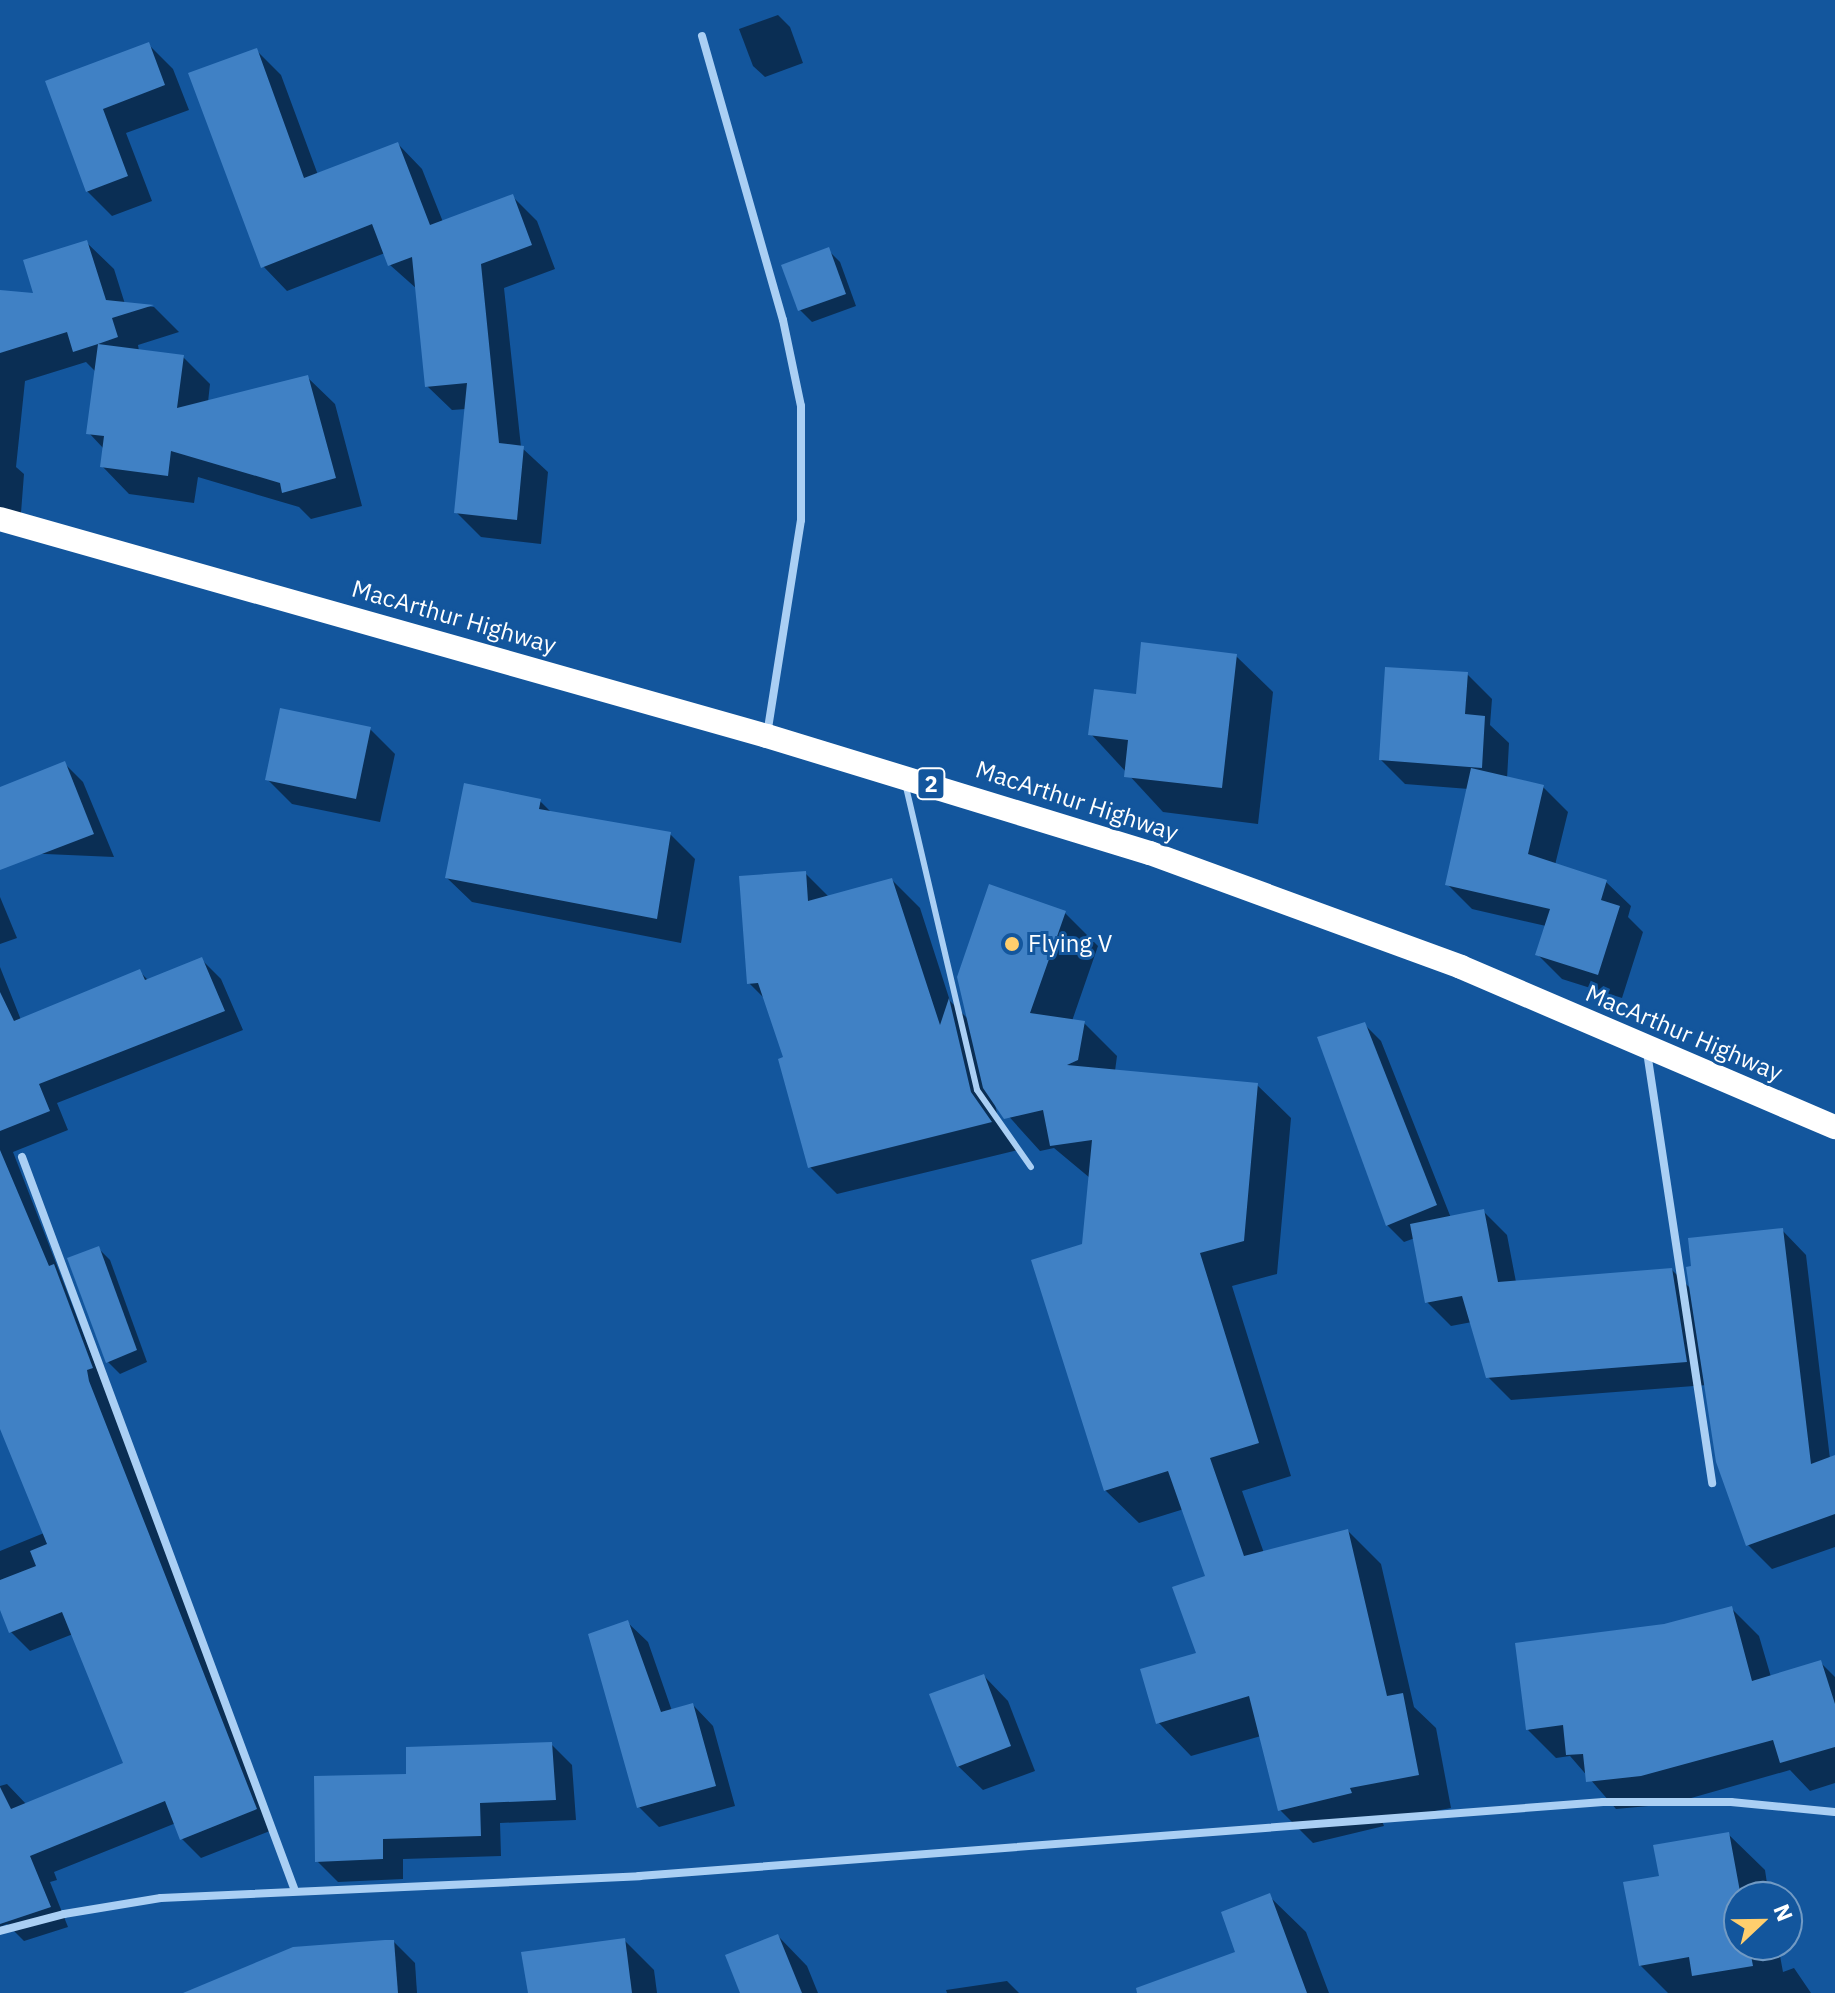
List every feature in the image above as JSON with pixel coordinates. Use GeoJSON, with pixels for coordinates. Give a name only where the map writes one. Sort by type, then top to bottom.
{"type":"FeatureCollection","features":[{"type":"Feature","properties":{"kind":"highway","name":"MacArthur Highway"},"geometry":{"type":"LineString","coordinates":[[0,519],[904,776],[1180,864],[1461,967],[1835,1127]]}},
{"type":"Feature","properties":{"kind":"street"},"geometry":{"type":"LineString","coordinates":[[702,36],[783,320],[801,406],[801,520],[767,736]]}},
{"type":"Feature","properties":{"kind":"street"},"geometry":{"type":"LineString","coordinates":[[1646,1047],[1712,1483]]}},
{"type":"Feature","properties":{"kind":"street"},"geometry":{"type":"LineString","coordinates":[[22,1157],[294,1888]]}},
{"type":"Feature","properties":{"kind":"street"},"geometry":{"type":"LineString","coordinates":[[0,1931],[64,1914],[161,1898],[294,1888],[639,1876],[1603,1802],[1731,1802],[1835,1812]]}},
{"type":"Feature","properties":{"kind":"lane"},"geometry":{"type":"LineString","coordinates":[[904,776],[977,1090],[1031,1167]]}},
{"type":"Feature","properties":{"kind":"building"},"geometry":{"type":"Polygon","coordinates":[[[149,42],[165,85],[103,109],[128,176],[86,192],[45,81],[149,42]]]}},
{"type":"Feature","properties":{"kind":"building"},"geometry":{"type":"Polygon","coordinates":[[[257,48],[304,178],[398,142],[430,225],[513,194],[532,245],[481,264],[499,443],[524,446],[517,520],[454,513],[467,383],[425,387],[412,257],[388,266],[372,224],[261,268],[188,73],[257,48]]]}},
{"type":"Feature","properties":{"kind":"building"},"geometry":{"type":"Polygon","coordinates":[[[87,240],[106,300],[154,305],[112,318],[118,337],[73,352],[67,332],[0,353],[0,290],[33,293],[23,260],[87,240]]]}},
{"type":"Feature","properties":{"kind":"building"},"geometry":{"type":"Polygon","coordinates":[[[829,247],[846,294],[798,311],[781,265],[829,247]]]}},
{"type":"Feature","properties":{"kind":"building"},"geometry":{"type":"Polygon","coordinates":[[[98,344],[184,355],[177,408],[308,375],[336,478],[282,493],[280,483],[171,451],[168,476],[100,467],[104,436],[86,434],[98,344]]]}},
{"type":"Feature","properties":{"kind":"building"},"geometry":{"type":"Polygon","coordinates":[[[1141,642],[1237,654],[1222,788],[1124,777],[1128,740],[1088,735],[1094,689],[1136,694],[1141,642]]]}},
{"type":"Feature","properties":{"kind":"building"},"geometry":{"type":"Polygon","coordinates":[[[1385,667],[1468,672],[1465,714],[1485,716],[1482,768],[1379,760],[1385,667]]]}},
{"type":"Feature","properties":{"kind":"building"},"geometry":{"type":"Polygon","coordinates":[[[280,708],[371,727],[356,799],[265,780],[280,708]]]}},
{"type":"Feature","properties":{"kind":"building"},"geometry":{"type":"Polygon","coordinates":[[[65,761],[94,834],[0,870],[0,787],[65,761]]]}},
{"type":"Feature","properties":{"kind":"building"},"geometry":{"type":"Polygon","coordinates":[[[1471,768],[1544,785],[1528,854],[1607,880],[1601,900],[1620,906],[1598,975],[1535,955],[1550,909],[1445,885],[1471,768]]]}},
{"type":"Feature","properties":{"kind":"building"},"geometry":{"type":"Polygon","coordinates":[[[464,783],[541,799],[539,809],[671,832],[657,919],[445,878],[464,783]]]}},
{"type":"Feature","properties":{"kind":"building"},"geometry":{"type":"Polygon","coordinates":[[[806,871],[808,901],[892,878],[940,1025],[949,998],[971,1092],[992,1122],[808,1168],[778,1059],[783,1057],[758,983],[747,984],[739,876],[806,871]]]}},
{"type":"Feature","properties":{"kind":"building"},"geometry":{"type":"Polygon","coordinates":[[[989,884],[1066,911],[1030,1013],[1085,1021],[1078,1060],[1067,1065],[1258,1083],[1244,1241],[1200,1253],[1259,1443],[1210,1458],[1244,1556],[1348,1529],[1387,1696],[1403,1693],[1419,1775],[1350,1788],[1352,1793],[1278,1811],[1249,1696],[1156,1724],[1140,1669],[1196,1653],[1172,1587],[1205,1576],[1168,1471],[1104,1491],[1031,1260],[1082,1244],[1092,1140],[1050,1146],[1043,1110],[1004,1119],[983,1088],[957,977],[989,884]]]}},
{"type":"Feature","properties":{"kind":"building"},"geometry":{"type":"Polygon","coordinates":[[[202,957],[225,1011],[39,1084],[50,1111],[0,1131],[0,992],[14,1021],[140,969],[145,980],[202,957]]]}},
{"type":"Feature","properties":{"kind":"building"},"geometry":{"type":"Polygon","coordinates":[[[1365,1022],[1437,1205],[1386,1226],[1317,1037],[1365,1022]]]}},
{"type":"Feature","properties":{"kind":"building"},"geometry":{"type":"Polygon","coordinates":[[[0,1150],[49,1266],[54,1264],[93,1368],[87,1370],[89,1381],[257,1809],[180,1840],[165,1801],[30,1856],[51,1907],[0,1924],[0,1787],[11,1809],[123,1763],[62,1612],[9,1633],[0,1610],[0,1580],[36,1566],[30,1551],[47,1544],[0,1429],[0,1150]]]}},
{"type":"Feature","properties":{"kind":"building"},"geometry":{"type":"Polygon","coordinates":[[[1484,1209],[1498,1282],[1672,1268],[1687,1362],[1486,1378],[1462,1296],[1425,1303],[1410,1224],[1484,1209]]]}},
{"type":"Feature","properties":{"kind":"building"},"geometry":{"type":"Polygon","coordinates":[[[1783,1228],[1811,1464],[1835,1455],[1835,1514],[1746,1546],[1716,1462],[1686,1267],[1691,1266],[1688,1238],[1783,1228]]]}},
{"type":"Feature","properties":{"kind":"building"},"geometry":{"type":"Polygon","coordinates":[[[99,1246],[137,1350],[106,1363],[67,1258],[99,1246]]]}},
{"type":"Feature","properties":{"kind":"building"},"geometry":{"type":"Polygon","coordinates":[[[1732,1606],[1752,1681],[1821,1660],[1835,1704],[1835,1747],[1780,1763],[1773,1740],[1641,1776],[1586,1782],[1583,1754],[1566,1755],[1563,1725],[1526,1730],[1515,1643],[1664,1624],[1732,1606]]]}},
{"type":"Feature","properties":{"kind":"building"},"geometry":{"type":"Polygon","coordinates":[[[628,1620],[661,1712],[693,1703],[716,1786],[637,1808],[588,1634],[628,1620]]]}},
{"type":"Feature","properties":{"kind":"building"},"geometry":{"type":"Polygon","coordinates":[[[984,1674],[1011,1746],[957,1767],[929,1694],[984,1674]]]}},
{"type":"Feature","properties":{"kind":"building"},"geometry":{"type":"Polygon","coordinates":[[[552,1742],[556,1800],[480,1803],[481,1836],[383,1839],[383,1859],[315,1862],[314,1776],[406,1774],[406,1747],[552,1742]]]}},
{"type":"Feature","properties":{"kind":"building"},"geometry":{"type":"Polygon","coordinates":[[[1729,1832],[1738,1881],[1723,1881],[1723,1961],[1752,1961],[1753,1966],[1692,1976],[1689,1957],[1639,1966],[1623,1882],[1659,1876],[1653,1845],[1729,1832]]]}},
{"type":"Feature","properties":{"kind":"building"},"geometry":{"type":"Polygon","coordinates":[[[1270,1893],[1307,1993],[1137,1993],[1136,1988],[1235,1952],[1221,1912],[1270,1893]]]}},
{"type":"Feature","properties":{"kind":"building"},"geometry":{"type":"Polygon","coordinates":[[[778,1934],[802,1993],[740,1993],[725,1955],[778,1934]]]}},
{"type":"Feature","properties":{"kind":"building"},"geometry":{"type":"Polygon","coordinates":[[[625,1938],[632,1993],[528,1993],[521,1952],[625,1938]]]}},
{"type":"Feature","properties":{"kind":"building"},"geometry":{"type":"Polygon","coordinates":[[[394,1940],[398,1993],[183,1993],[293,1947],[394,1940]]]}},
{"type":"Feature","properties":{"kind":"place","name":"Flying V"},"geometry":{"type":"Point","coordinates":[1012,944]}}]}
